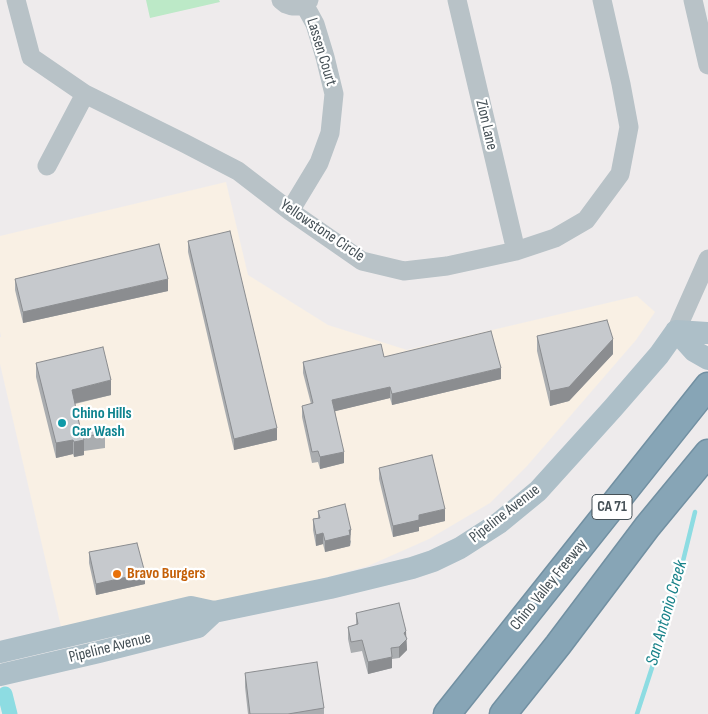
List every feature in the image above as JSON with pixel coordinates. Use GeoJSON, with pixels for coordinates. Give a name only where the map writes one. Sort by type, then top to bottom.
{"type":"FeatureCollection","features":[{"type":"Feature","properties":{"kind":"highway","name":"Chino Valley Freeway"},"geometry":{"type":"LineString","coordinates":[[447,714],[708,386]]}},
{"type":"Feature","properties":{"kind":"highway","name":"CA 71"},"geometry":{"type":"LineString","coordinates":[[504,714],[647,527],[708,453]]}},
{"type":"Feature","properties":{"kind":"main road"},"geometry":{"type":"LineString","coordinates":[[676,332],[708,333]]}},
{"type":"Feature","properties":{"kind":"main road"},"geometry":{"type":"LineString","coordinates":[[676,332],[694,351],[708,359]]}},
{"type":"Feature","properties":{"kind":"main road","name":"Pipeline Avenue"},"geometry":{"type":"LineString","coordinates":[[8,662],[99,652],[198,627],[214,612],[330,588],[412,568],[433,561],[460,548],[517,509],[538,491],[620,400],[676,332]]}},
{"type":"Feature","properties":{"kind":"street","name":"Yellowstone Circle"},"geometry":{"type":"LineString","coordinates":[[16,0],[31,57],[85,94],[184,142],[238,171],[362,262],[404,271],[447,266],[516,251],[555,238],[586,220],[620,174],[629,127],[602,0]]}},
{"type":"Feature","properties":{"kind":"street","name":"Lassen Court"},"geometry":{"type":"LineString","coordinates":[[281,0],[292,6],[298,6],[306,2],[326,57],[334,94],[330,133],[319,163],[290,210]]}},
{"type":"Feature","properties":{"kind":"street","name":"Zion Lane"},"geometry":{"type":"LineString","coordinates":[[457,0],[516,251]]}},
{"type":"Feature","properties":{"kind":"street"},"geometry":{"type":"LineString","coordinates":[[693,0],[708,65]]}},
{"type":"Feature","properties":{"kind":"street"},"geometry":{"type":"LineString","coordinates":[[47,166],[85,94]]}},
{"type":"Feature","properties":{"kind":"street"},"geometry":{"type":"LineString","coordinates":[[676,332],[708,259]]}},
{"type":"Feature","properties":{"kind":"shaded area"},"geometry":{"type":"Polygon","coordinates":[[[226,182],[248,275],[328,325],[407,350],[637,296],[655,312],[636,340],[527,466],[490,503],[429,539],[368,566],[65,644],[0,364],[0,236],[226,182]]]}},
{"type":"Feature","properties":{"kind":"green space"},"geometry":{"type":"Polygon","coordinates":[[[146,0],[219,0],[220,2],[150,18],[146,0]]]}},
{"type":"Feature","properties":{"kind":"building"},"geometry":{"type":"Polygon","coordinates":[[[230,231],[277,428],[234,439],[188,241],[230,231]]]}},
{"type":"Feature","properties":{"kind":"building"},"geometry":{"type":"Polygon","coordinates":[[[159,244],[168,279],[23,312],[15,279],[159,244]]]}},
{"type":"Feature","properties":{"kind":"building"},"geometry":{"type":"Polygon","coordinates":[[[607,320],[613,339],[569,387],[550,391],[537,336],[607,320]]]}},
{"type":"Feature","properties":{"kind":"building"},"geometry":{"type":"Polygon","coordinates":[[[491,331],[501,368],[392,394],[390,387],[332,400],[344,452],[320,457],[318,451],[312,452],[302,406],[313,403],[303,362],[381,344],[384,357],[491,331]]]}},
{"type":"Feature","properties":{"kind":"building","name":"Chino Hills Car Wash"},"geometry":{"type":"Polygon","coordinates":[[[103,347],[111,380],[72,390],[80,427],[105,427],[105,433],[83,437],[84,440],[56,443],[36,363],[103,347]]]}},
{"type":"Feature","properties":{"kind":"building"},"geometry":{"type":"Polygon","coordinates":[[[432,455],[445,509],[419,515],[419,520],[393,526],[379,468],[432,455]]]}},
{"type":"Feature","properties":{"kind":"building"},"geometry":{"type":"Polygon","coordinates":[[[345,504],[351,530],[349,530],[350,535],[325,541],[323,533],[316,535],[313,519],[320,518],[318,511],[345,504]]]}},
{"type":"Feature","properties":{"kind":"building","name":"Bravo Burgers"},"geometry":{"type":"Polygon","coordinates":[[[137,543],[145,573],[96,584],[89,552],[137,543]]]}},
{"type":"Feature","properties":{"kind":"building"},"geometry":{"type":"Polygon","coordinates":[[[399,603],[406,631],[404,633],[407,639],[399,647],[391,648],[392,657],[368,662],[362,640],[351,642],[348,627],[358,624],[356,613],[399,603]]]}},
{"type":"Feature","properties":{"kind":"building"},"geometry":{"type":"Polygon","coordinates":[[[317,662],[324,708],[288,714],[250,714],[245,673],[317,662]]]}},
{"type":"Feature","properties":{"kind":"waterway","name":"San Antonio Creek"},"geometry":{"type":"LineString","coordinates":[[637,714],[672,606],[695,512]]}},
{"type":"Feature","properties":{"kind":"waterway"},"geometry":{"type":"LineString","coordinates":[[5,694],[10,714]]}},
{"type":"Feature","properties":{"kind":"place","name":"Chino Hills Car Wash"},"geometry":{"type":"Point","coordinates":[62,423]}},
{"type":"Feature","properties":{"kind":"place","name":"Bravo Burgers"},"geometry":{"type":"Point","coordinates":[117,574]}}]}
